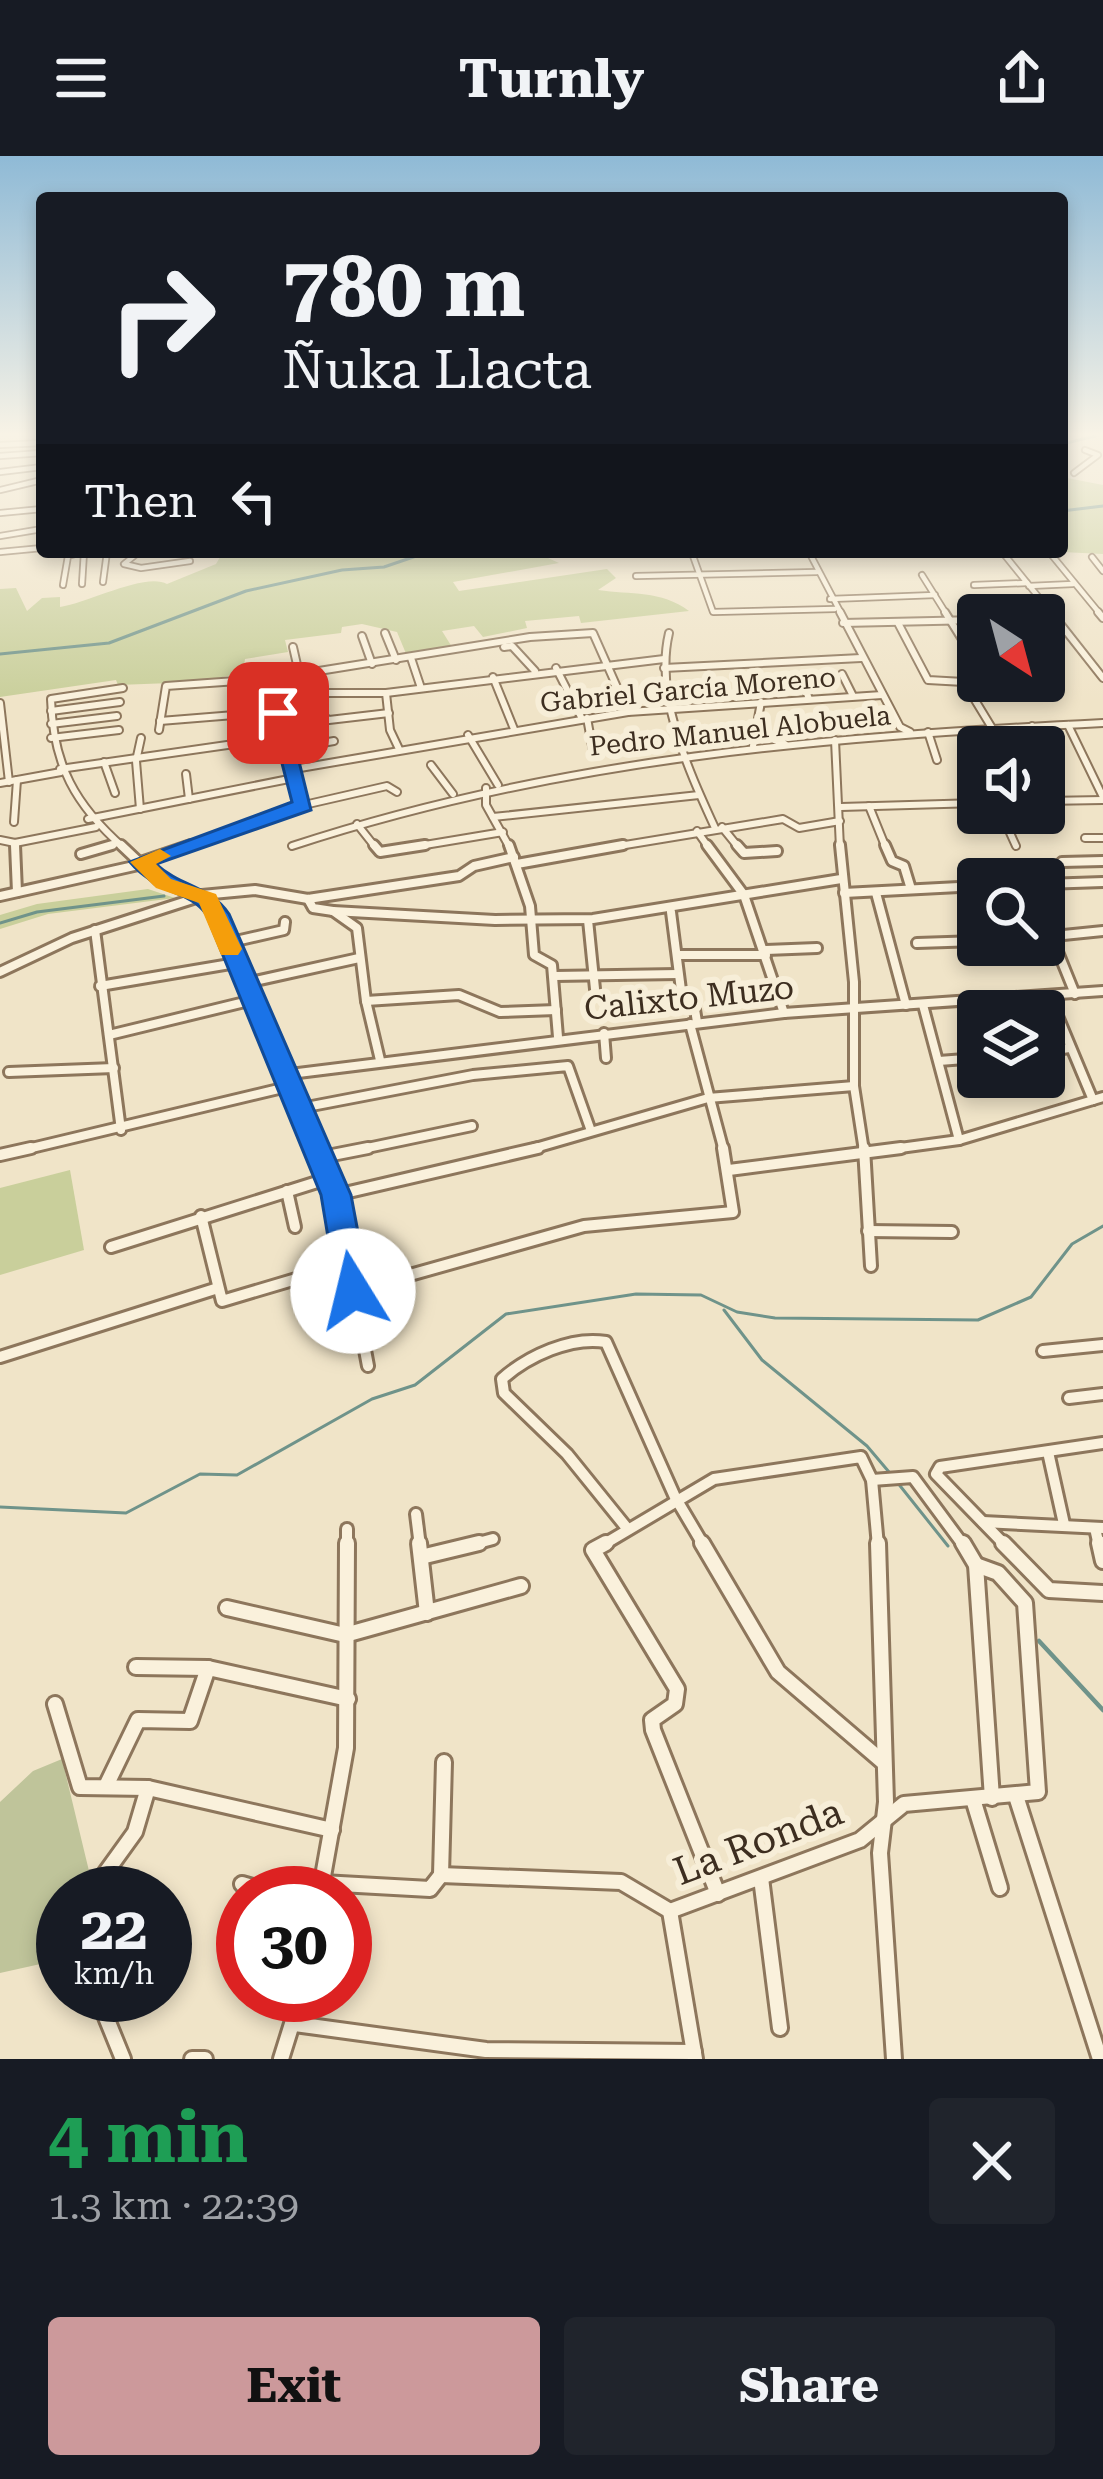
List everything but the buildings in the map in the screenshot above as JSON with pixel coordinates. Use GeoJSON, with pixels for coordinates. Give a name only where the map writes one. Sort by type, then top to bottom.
{"type":"FeatureCollection","features":[{"type":"Feature","properties":{"kind":"street"},"geometry":{"type":"LineString","coordinates":[[0,536],[36,531]]}},
{"type":"Feature","properties":{"kind":"street"},"geometry":{"type":"LineString","coordinates":[[0,552],[36,549]]}},
{"type":"Feature","properties":{"kind":"street"},"geometry":{"type":"LineString","coordinates":[[1092,556],[1103,571]]}},
{"type":"Feature","properties":{"kind":"street"},"geometry":{"type":"LineString","coordinates":[[63,585],[68,558]]}},
{"type":"Feature","properties":{"kind":"street"},"geometry":{"type":"LineString","coordinates":[[82,584],[83,558]]}},
{"type":"Feature","properties":{"kind":"street"},"geometry":{"type":"LineString","coordinates":[[104,582],[106,558]]}},
{"type":"Feature","properties":{"kind":"street"},"geometry":{"type":"LineString","coordinates":[[132,558],[124,564],[141,568],[190,561]]}},
{"type":"Feature","properties":{"kind":"street"},"geometry":{"type":"LineString","coordinates":[[694,558],[713,612],[836,609]]}},
{"type":"Feature","properties":{"kind":"street"},"geometry":{"type":"LineString","coordinates":[[812,558],[882,695]]}},
{"type":"Feature","properties":{"kind":"street"},"geometry":{"type":"LineString","coordinates":[[1007,558],[1037,594]]}},
{"type":"Feature","properties":{"kind":"street"},"geometry":{"type":"LineString","coordinates":[[1054,558],[1103,618]]}},
{"type":"Feature","properties":{"kind":"street"},"geometry":{"type":"LineString","coordinates":[[636,576],[770,573],[783,578],[818,572]]}},
{"type":"Feature","properties":{"kind":"street"},"geometry":{"type":"LineString","coordinates":[[922,575],[957,630]]}},
{"type":"Feature","properties":{"kind":"street"},"geometry":{"type":"LineString","coordinates":[[974,584],[1075,586]]}},
{"type":"Feature","properties":{"kind":"street"},"geometry":{"type":"LineString","coordinates":[[1040,590],[1075,586]]}},
{"type":"Feature","properties":{"kind":"street"},"geometry":{"type":"LineString","coordinates":[[830,599],[935,596]]}},
{"type":"Feature","properties":{"kind":"street"},"geometry":{"type":"LineString","coordinates":[[844,623],[957,620]]}},
{"type":"Feature","properties":{"kind":"street"},"geometry":{"type":"LineString","coordinates":[[872,623],[878,634]]}},
{"type":"Feature","properties":{"kind":"street"},"geometry":{"type":"LineString","coordinates":[[898,623],[928,680],[959,681],[991,726]]}},
{"type":"Feature","properties":{"kind":"street"},"geometry":{"type":"LineString","coordinates":[[1065,628],[1103,678]]}},
{"type":"Feature","properties":{"kind":"street"},"geometry":{"type":"LineString","coordinates":[[385,633],[395,660]]}},
{"type":"Feature","properties":{"kind":"street"},"geometry":{"type":"LineString","coordinates":[[388,713],[329,720],[314,710],[293,711],[160,725],[166,686],[294,676],[496,643],[596,634],[628,712]]}},
{"type":"Feature","properties":{"kind":"street"},"geometry":{"type":"LineString","coordinates":[[669,634],[664,664],[699,795],[718,827],[744,853],[777,851]]}},
{"type":"Feature","properties":{"kind":"street"},"geometry":{"type":"LineString","coordinates":[[362,636],[372,664]]}},
{"type":"Feature","properties":{"kind":"street"},"geometry":{"type":"LineString","coordinates":[[496,643],[512,646],[535,671]]}},
{"type":"Feature","properties":{"kind":"street"},"geometry":{"type":"LineString","coordinates":[[293,646],[293,711]]}},
{"type":"Feature","properties":{"kind":"street"},"geometry":{"type":"LineString","coordinates":[[411,658],[421,688]]}},
{"type":"Feature","properties":{"kind":"street"},"geometry":{"type":"LineString","coordinates":[[295,693],[386,693],[608,664],[860,658]]}},
{"type":"Feature","properties":{"kind":"street"},"geometry":{"type":"LineString","coordinates":[[556,668],[584,718],[593,752]]}},
{"type":"Feature","properties":{"kind":"street"},"geometry":{"type":"LineString","coordinates":[[842,674],[853,696]]}},
{"type":"Feature","properties":{"kind":"street"},"geometry":{"type":"LineString","coordinates":[[800,675],[809,699]]}},
{"type":"Feature","properties":{"kind":"street"},"geometry":{"type":"LineString","coordinates":[[493,677],[514,729]]}},
{"type":"Feature","properties":{"kind":"street"},"geometry":{"type":"LineString","coordinates":[[122,688],[54,698],[51,739],[61,770],[92,823],[164,884],[204,896],[336,1195],[368,1366]]}},
{"type":"Feature","properties":{"kind":"street"},"geometry":{"type":"LineString","coordinates":[[386,693],[399,749]]}},
{"type":"Feature","properties":{"kind":"street","name":"Gabriel García Moreno"},"geometry":{"type":"LineString","coordinates":[[15,843],[399,749],[628,712],[882,695],[901,728],[915,733]]}},
{"type":"Feature","properties":{"kind":"street"},"geometry":{"type":"LineString","coordinates":[[51,711],[120,702]]}},
{"type":"Feature","properties":{"kind":"street"},"geometry":{"type":"LineString","coordinates":[[753,746],[761,702]]}},
{"type":"Feature","properties":{"kind":"street"},"geometry":{"type":"LineString","coordinates":[[2,705],[9,782],[17,808],[14,822]]}},
{"type":"Feature","properties":{"kind":"street"},"geometry":{"type":"LineString","coordinates":[[278,713],[304,806]]}},
{"type":"Feature","properties":{"kind":"street"},"geometry":{"type":"LineString","coordinates":[[51,724],[117,716]]}},
{"type":"Feature","properties":{"kind":"street"},"geometry":{"type":"LineString","coordinates":[[1050,726],[1103,723]]}},
{"type":"Feature","properties":{"kind":"street"},"geometry":{"type":"LineString","coordinates":[[1065,801],[1103,798],[1068,725]]}},
{"type":"Feature","properties":{"kind":"street"},"geometry":{"type":"LineString","coordinates":[[533,726],[537,740]]}},
{"type":"Feature","properties":{"kind":"street"},"geometry":{"type":"LineString","coordinates":[[51,739],[119,730]]}},
{"type":"Feature","properties":{"kind":"street"},"geometry":{"type":"LineString","coordinates":[[915,733],[957,730]]}},
{"type":"Feature","properties":{"kind":"street"},"geometry":{"type":"LineString","coordinates":[[928,732],[938,760]]}},
{"type":"Feature","properties":{"kind":"street"},"geometry":{"type":"LineString","coordinates":[[755,733],[785,743]]}},
{"type":"Feature","properties":{"kind":"street","name":"Pedro Manuel Alobuela"},"geometry":{"type":"LineString","coordinates":[[292,846],[499,785],[686,752],[915,733]]}},
{"type":"Feature","properties":{"kind":"street"},"geometry":{"type":"LineString","coordinates":[[468,735],[499,785]]}},
{"type":"Feature","properties":{"kind":"street"},"geometry":{"type":"LineString","coordinates":[[9,782],[104,762],[283,737]]}},
{"type":"Feature","properties":{"kind":"street"},"geometry":{"type":"LineString","coordinates":[[140,809],[141,739]]}},
{"type":"Feature","properties":{"kind":"street"},"geometry":{"type":"LineString","coordinates":[[835,740],[854,1086],[865,1154],[871,1266]]}},
{"type":"Feature","properties":{"kind":"street"},"geometry":{"type":"LineString","coordinates":[[287,749],[334,741]]}},
{"type":"Feature","properties":{"kind":"street"},"geometry":{"type":"LineString","coordinates":[[173,753],[173,764]]}},
{"type":"Feature","properties":{"kind":"street"},"geometry":{"type":"LineString","coordinates":[[104,762],[115,794]]}},
{"type":"Feature","properties":{"kind":"street"},"geometry":{"type":"LineString","coordinates":[[430,765],[446,791],[458,795]]}},
{"type":"Feature","properties":{"kind":"street"},"geometry":{"type":"LineString","coordinates":[[186,774],[189,799]]}},
{"type":"Feature","properties":{"kind":"street"},"geometry":{"type":"LineString","coordinates":[[0,896],[142,863],[304,806],[387,786],[397,792]]}},
{"type":"Feature","properties":{"kind":"street"},"geometry":{"type":"LineString","coordinates":[[486,788],[482,796],[503,832],[536,920],[534,955],[551,964],[555,976],[558,1037]]}},
{"type":"Feature","properties":{"kind":"street"},"geometry":{"type":"LineString","coordinates":[[493,817],[699,795]]}},
{"type":"Feature","properties":{"kind":"street"},"geometry":{"type":"LineString","coordinates":[[841,807],[957,804]]}},
{"type":"Feature","properties":{"kind":"street"},"geometry":{"type":"LineString","coordinates":[[869,806],[892,861],[904,866],[911,889]]}},
{"type":"Feature","properties":{"kind":"street"},"geometry":{"type":"LineString","coordinates":[[247,811],[257,822]]}},
{"type":"Feature","properties":{"kind":"street"},"geometry":{"type":"LineString","coordinates":[[0,972],[95,930],[204,896],[255,890],[308,899],[459,876],[474,866],[718,827],[783,819],[799,828],[840,821]]}},
{"type":"Feature","properties":{"kind":"street"},"geometry":{"type":"LineString","coordinates":[[357,824],[380,852],[503,832]]}},
{"type":"Feature","properties":{"kind":"street"},"geometry":{"type":"LineString","coordinates":[[697,831],[743,895],[784,1013]]}},
{"type":"Feature","properties":{"kind":"street"},"geometry":{"type":"LineString","coordinates":[[1010,834],[1016,847]]}},
{"type":"Feature","properties":{"kind":"street"},"geometry":{"type":"LineString","coordinates":[[1085,838],[1103,838]]}},
{"type":"Feature","properties":{"kind":"street"},"geometry":{"type":"LineString","coordinates":[[0,840],[15,843],[17,892]]}},
{"type":"Feature","properties":{"kind":"street"},"geometry":{"type":"LineString","coordinates":[[81,854],[118,843]]}},
{"type":"Feature","properties":{"kind":"street"},"geometry":{"type":"LineString","coordinates":[[1065,862],[1103,861]]}},
{"type":"Feature","properties":{"kind":"street"},"geometry":{"type":"LineString","coordinates":[[308,899],[313,908],[333,911],[587,920],[671,912],[841,879]]}},
{"type":"Feature","properties":{"kind":"street"},"geometry":{"type":"LineString","coordinates":[[1065,883],[1103,882]]}},
{"type":"Feature","properties":{"kind":"street"},"geometry":{"type":"LineString","coordinates":[[844,893],[957,887]]}},
{"type":"Feature","properties":{"kind":"street"},"geometry":{"type":"LineString","coordinates":[[876,893],[907,1005]]}},
{"type":"Feature","properties":{"kind":"street"},"geometry":{"type":"LineString","coordinates":[[333,911],[357,928],[366,1001],[380,1060]]}},
{"type":"Feature","properties":{"kind":"street"},"geometry":{"type":"LineString","coordinates":[[353,1291],[584,1226],[725,1215],[736,1204],[708,1098],[693,1023],[693,998],[681,990],[671,912]]}},
{"type":"Feature","properties":{"kind":"street"},"geometry":{"type":"LineString","coordinates":[[587,920],[595,989]]}},
{"type":"Feature","properties":{"kind":"street"},"geometry":{"type":"LineString","coordinates":[[227,943],[284,926]]}},
{"type":"Feature","properties":{"kind":"street"},"geometry":{"type":"LineString","coordinates":[[95,930],[122,1130]]}},
{"type":"Feature","properties":{"kind":"street"},"geometry":{"type":"LineString","coordinates":[[1065,938],[1103,932]]}},
{"type":"Feature","properties":{"kind":"street"},"geometry":{"type":"LineString","coordinates":[[917,943],[957,942]]}},
{"type":"Feature","properties":{"kind":"street"},"geometry":{"type":"LineString","coordinates":[[679,955],[817,948]]}},
{"type":"Feature","properties":{"kind":"street"},"geometry":{"type":"LineString","coordinates":[[246,983],[359,958]]}},
{"type":"Feature","properties":{"kind":"street"},"geometry":{"type":"LineString","coordinates":[[266,962],[272,977]]}},
{"type":"Feature","properties":{"kind":"street"},"geometry":{"type":"LineString","coordinates":[[100,986],[236,963]]}},
{"type":"Feature","properties":{"kind":"street"},"geometry":{"type":"LineString","coordinates":[[1062,966],[1075,994]]}},
{"type":"Feature","properties":{"kind":"street"},"geometry":{"type":"LineString","coordinates":[[555,976],[678,974]]}},
{"type":"Feature","properties":{"kind":"street","name":"Calixto Muzo"},"geometry":{"type":"LineString","coordinates":[[1065,995],[1103,991]]}},
{"type":"Feature","properties":{"kind":"street"},"geometry":{"type":"LineString","coordinates":[[366,1001],[459,995],[492,1011],[556,1010]]}},
{"type":"Feature","properties":{"kind":"street"},"geometry":{"type":"LineString","coordinates":[[110,1035],[253,1000]]}},
{"type":"Feature","properties":{"kind":"street","name":"Calixto Muzo"},"geometry":{"type":"LineString","coordinates":[[0,1155],[122,1130],[284,1081],[380,1060],[784,1013],[957,1003]]}},
{"type":"Feature","properties":{"kind":"street"},"geometry":{"type":"LineString","coordinates":[[923,1005],[958,1140]]}},
{"type":"Feature","properties":{"kind":"street"},"geometry":{"type":"LineString","coordinates":[[604,1033],[606,1058]]}},
{"type":"Feature","properties":{"kind":"street"},"geometry":{"type":"LineString","coordinates":[[729,1170],[958,1140],[1098,1099],[1065,1037]]}},
{"type":"Feature","properties":{"kind":"street"},"geometry":{"type":"LineString","coordinates":[[1065,1049],[1069,1048]]}},
{"type":"Feature","properties":{"kind":"street"},"geometry":{"type":"LineString","coordinates":[[939,1061],[957,1060]]}},
{"type":"Feature","properties":{"kind":"street"},"geometry":{"type":"LineString","coordinates":[[296,1109],[453,1078],[568,1066],[591,1130]]}},
{"type":"Feature","properties":{"kind":"street"},"geometry":{"type":"LineString","coordinates":[[9,1072],[114,1068]]}},
{"type":"Feature","properties":{"kind":"street"},"geometry":{"type":"LineString","coordinates":[[336,1195],[708,1098],[854,1086]]}},
{"type":"Feature","properties":{"kind":"street"},"geometry":{"type":"LineString","coordinates":[[317,1158],[472,1126]]}},
{"type":"Feature","properties":{"kind":"street"},"geometry":{"type":"LineString","coordinates":[[111,1247],[329,1178]]}},
{"type":"Feature","properties":{"kind":"street"},"geometry":{"type":"LineString","coordinates":[[287,1191],[295,1227]]}},
{"type":"Feature","properties":{"kind":"street"},"geometry":{"type":"LineString","coordinates":[[201,1216],[222,1301],[350,1262]]}},
{"type":"Feature","properties":{"kind":"street"},"geometry":{"type":"LineString","coordinates":[[868,1231],[952,1232]]}},
{"type":"Feature","properties":{"kind":"street"},"geometry":{"type":"LineString","coordinates":[[0,1357],[218,1288]]}},
{"type":"Feature","properties":{"kind":"street"},"geometry":{"type":"LineString","coordinates":[[626,1527],[567,1454],[501,1386],[514,1368],[597,1338],[606,1342],[675,1497],[778,1672],[883,1762]]}},
{"type":"Feature","properties":{"kind":"street"},"geometry":{"type":"LineString","coordinates":[[1043,1351],[1103,1346]]}},
{"type":"Feature","properties":{"kind":"street"},"geometry":{"type":"LineString","coordinates":[[1069,1398],[1103,1394]]}},
{"type":"Feature","properties":{"kind":"street"},"geometry":{"type":"LineString","coordinates":[[1102,1447],[936,1471],[1048,1590],[1103,1593]]}},
{"type":"Feature","properties":{"kind":"street"},"geometry":{"type":"LineString","coordinates":[[1048,1452],[1064,1524]]}},
{"type":"Feature","properties":{"kind":"street"},"geometry":{"type":"LineString","coordinates":[[718,1894],[653,1730],[652,1720],[674,1704],[676,1690],[595,1558],[596,1545],[714,1479],[864,1458],[872,1480],[886,1686],[880,1853],[895,2059]]}},
{"type":"Feature","properties":{"kind":"street"},"geometry":{"type":"LineString","coordinates":[[872,1480],[901,1474],[913,1478],[950,1521],[976,1565],[992,1798]]}},
{"type":"Feature","properties":{"kind":"street"},"geometry":{"type":"LineString","coordinates":[[416,1514],[427,1612]]}},
{"type":"Feature","properties":{"kind":"street"},"geometry":{"type":"LineString","coordinates":[[981,1522],[1099,1528],[1103,1561]]}},
{"type":"Feature","properties":{"kind":"street"},"geometry":{"type":"LineString","coordinates":[[325,1866],[346,1748],[347,1529]]}},
{"type":"Feature","properties":{"kind":"street"},"geometry":{"type":"LineString","coordinates":[[421,1557],[493,1539]]}},
{"type":"Feature","properties":{"kind":"street"},"geometry":{"type":"LineString","coordinates":[[976,1565],[998,1573],[1025,1603],[1038,1792],[1016,1796],[1096,2025],[1100,2059]]}},
{"type":"Feature","properties":{"kind":"street"},"geometry":{"type":"LineString","coordinates":[[227,1608],[345,1635],[521,1586]]}},
{"type":"Feature","properties":{"kind":"street"},"geometry":{"type":"LineString","coordinates":[[136,1667],[208,1668],[348,1699]]}},
{"type":"Feature","properties":{"kind":"street"},"geometry":{"type":"LineString","coordinates":[[107,1784],[136,1721],[190,1721],[208,1668]]}},
{"type":"Feature","properties":{"kind":"street"},"geometry":{"type":"LineString","coordinates":[[55,1704],[77,1784],[148,1788],[332,1830]]}},
{"type":"Feature","properties":{"kind":"street"},"geometry":{"type":"LineString","coordinates":[[442,1875],[445,1762]]}},
{"type":"Feature","properties":{"kind":"street"},"geometry":{"type":"LineString","coordinates":[[111,1866],[135,1832],[148,1788]]}},
{"type":"Feature","properties":{"kind":"street","name":"La Ronda"},"geometry":{"type":"LineString","coordinates":[[372,1888],[430,1889],[442,1875],[621,1882],[670,1911],[860,1840],[904,1804],[1016,1796]]}},
{"type":"Feature","properties":{"kind":"street"},"geometry":{"type":"LineString","coordinates":[[973,1799],[1000,1888]]}},
{"type":"Feature","properties":{"kind":"street"},"geometry":{"type":"LineString","coordinates":[[761,1878],[780,2028]]}},
{"type":"Feature","properties":{"kind":"street"},"geometry":{"type":"LineString","coordinates":[[281,2059],[296,2024],[486,2050],[694,2055],[670,1911]]}},
{"type":"Feature","properties":{"kind":"street"},"geometry":{"type":"LineString","coordinates":[[109,2022],[123,2059]]}},
{"type":"Feature","properties":{"kind":"street"},"geometry":{"type":"LineString","coordinates":[[192,2059],[205,2059]]}},
{"type":"Feature","properties":{"kind":"green space"},"geometry":{"type":"Polygon","coordinates":[[[1068,525],[1103,525],[1103,554],[1068,552],[1068,525]]]}},
{"type":"Feature","properties":{"kind":"green space"},"geometry":{"type":"Polygon","coordinates":[[[220,558],[548,558],[559,563],[453,582],[459,591],[607,569],[616,578],[598,590],[657,596],[689,611],[581,623],[579,616],[525,621],[527,628],[483,637],[474,626],[442,631],[452,647],[407,656],[397,632],[362,624],[342,627],[341,633],[285,640],[288,652],[245,659],[243,673],[197,682],[118,685],[116,680],[0,697],[0,589],[16,588],[27,611],[42,598],[60,597],[60,607],[132,585],[167,584],[216,564],[220,558]]]}},
{"type":"Feature","properties":{"kind":"green space"},"geometry":{"type":"Polygon","coordinates":[[[148,889],[175,898],[48,914],[0,929],[0,915],[37,904],[148,889]]]}},
{"type":"Feature","properties":{"kind":"green space"},"geometry":{"type":"Polygon","coordinates":[[[70,1170],[84,1250],[0,1275],[0,1188],[70,1170]]]}},
{"type":"Feature","properties":{"kind":"green space"},"geometry":{"type":"Polygon","coordinates":[[[62,1759],[88,1866],[36,1866],[36,1965],[0,1973],[0,1802],[33,1771],[62,1759]]]}},
{"type":"Feature","properties":{"kind":"waterway"},"geometry":{"type":"LineString","coordinates":[[0,654],[109,643],[246,591],[342,570],[384,567],[410,558]]}},
{"type":"Feature","properties":{"kind":"waterway"},"geometry":{"type":"LineString","coordinates":[[0,923],[37,912],[164,896]]}},
{"type":"Feature","properties":{"kind":"waterway"},"geometry":{"type":"LineString","coordinates":[[0,1507],[126,1513],[200,1474],[237,1475],[372,1399],[415,1385],[506,1314],[636,1294],[701,1295],[737,1312],[775,1318],[978,1320],[1031,1297],[1072,1244],[1103,1226]]}},
{"type":"Feature","properties":{"kind":"waterway"},"geometry":{"type":"LineString","coordinates":[[724,1310],[762,1360],[867,1446],[889,1472]]}},
{"type":"Feature","properties":{"kind":"waterway"},"geometry":{"type":"LineString","coordinates":[[897,1482],[948,1546]]}},
{"type":"Feature","properties":{"kind":"waterway"},"geometry":{"type":"LineString","coordinates":[[1039,1641],[1103,1710]]}},
{"type":"Feature","properties":{"kind":"slow traffic"},"geometry":{"type":"LineString","coordinates":[[160,856],[141,862],[164,884],[208,899],[230,949]]}},
{"type":"Feature","properties":{"kind":"route"},"geometry":{"type":"LineString","coordinates":[[278,713],[304,806],[141,862],[164,884],[206,897],[217,914],[336,1195],[353,1291]]}}]}
